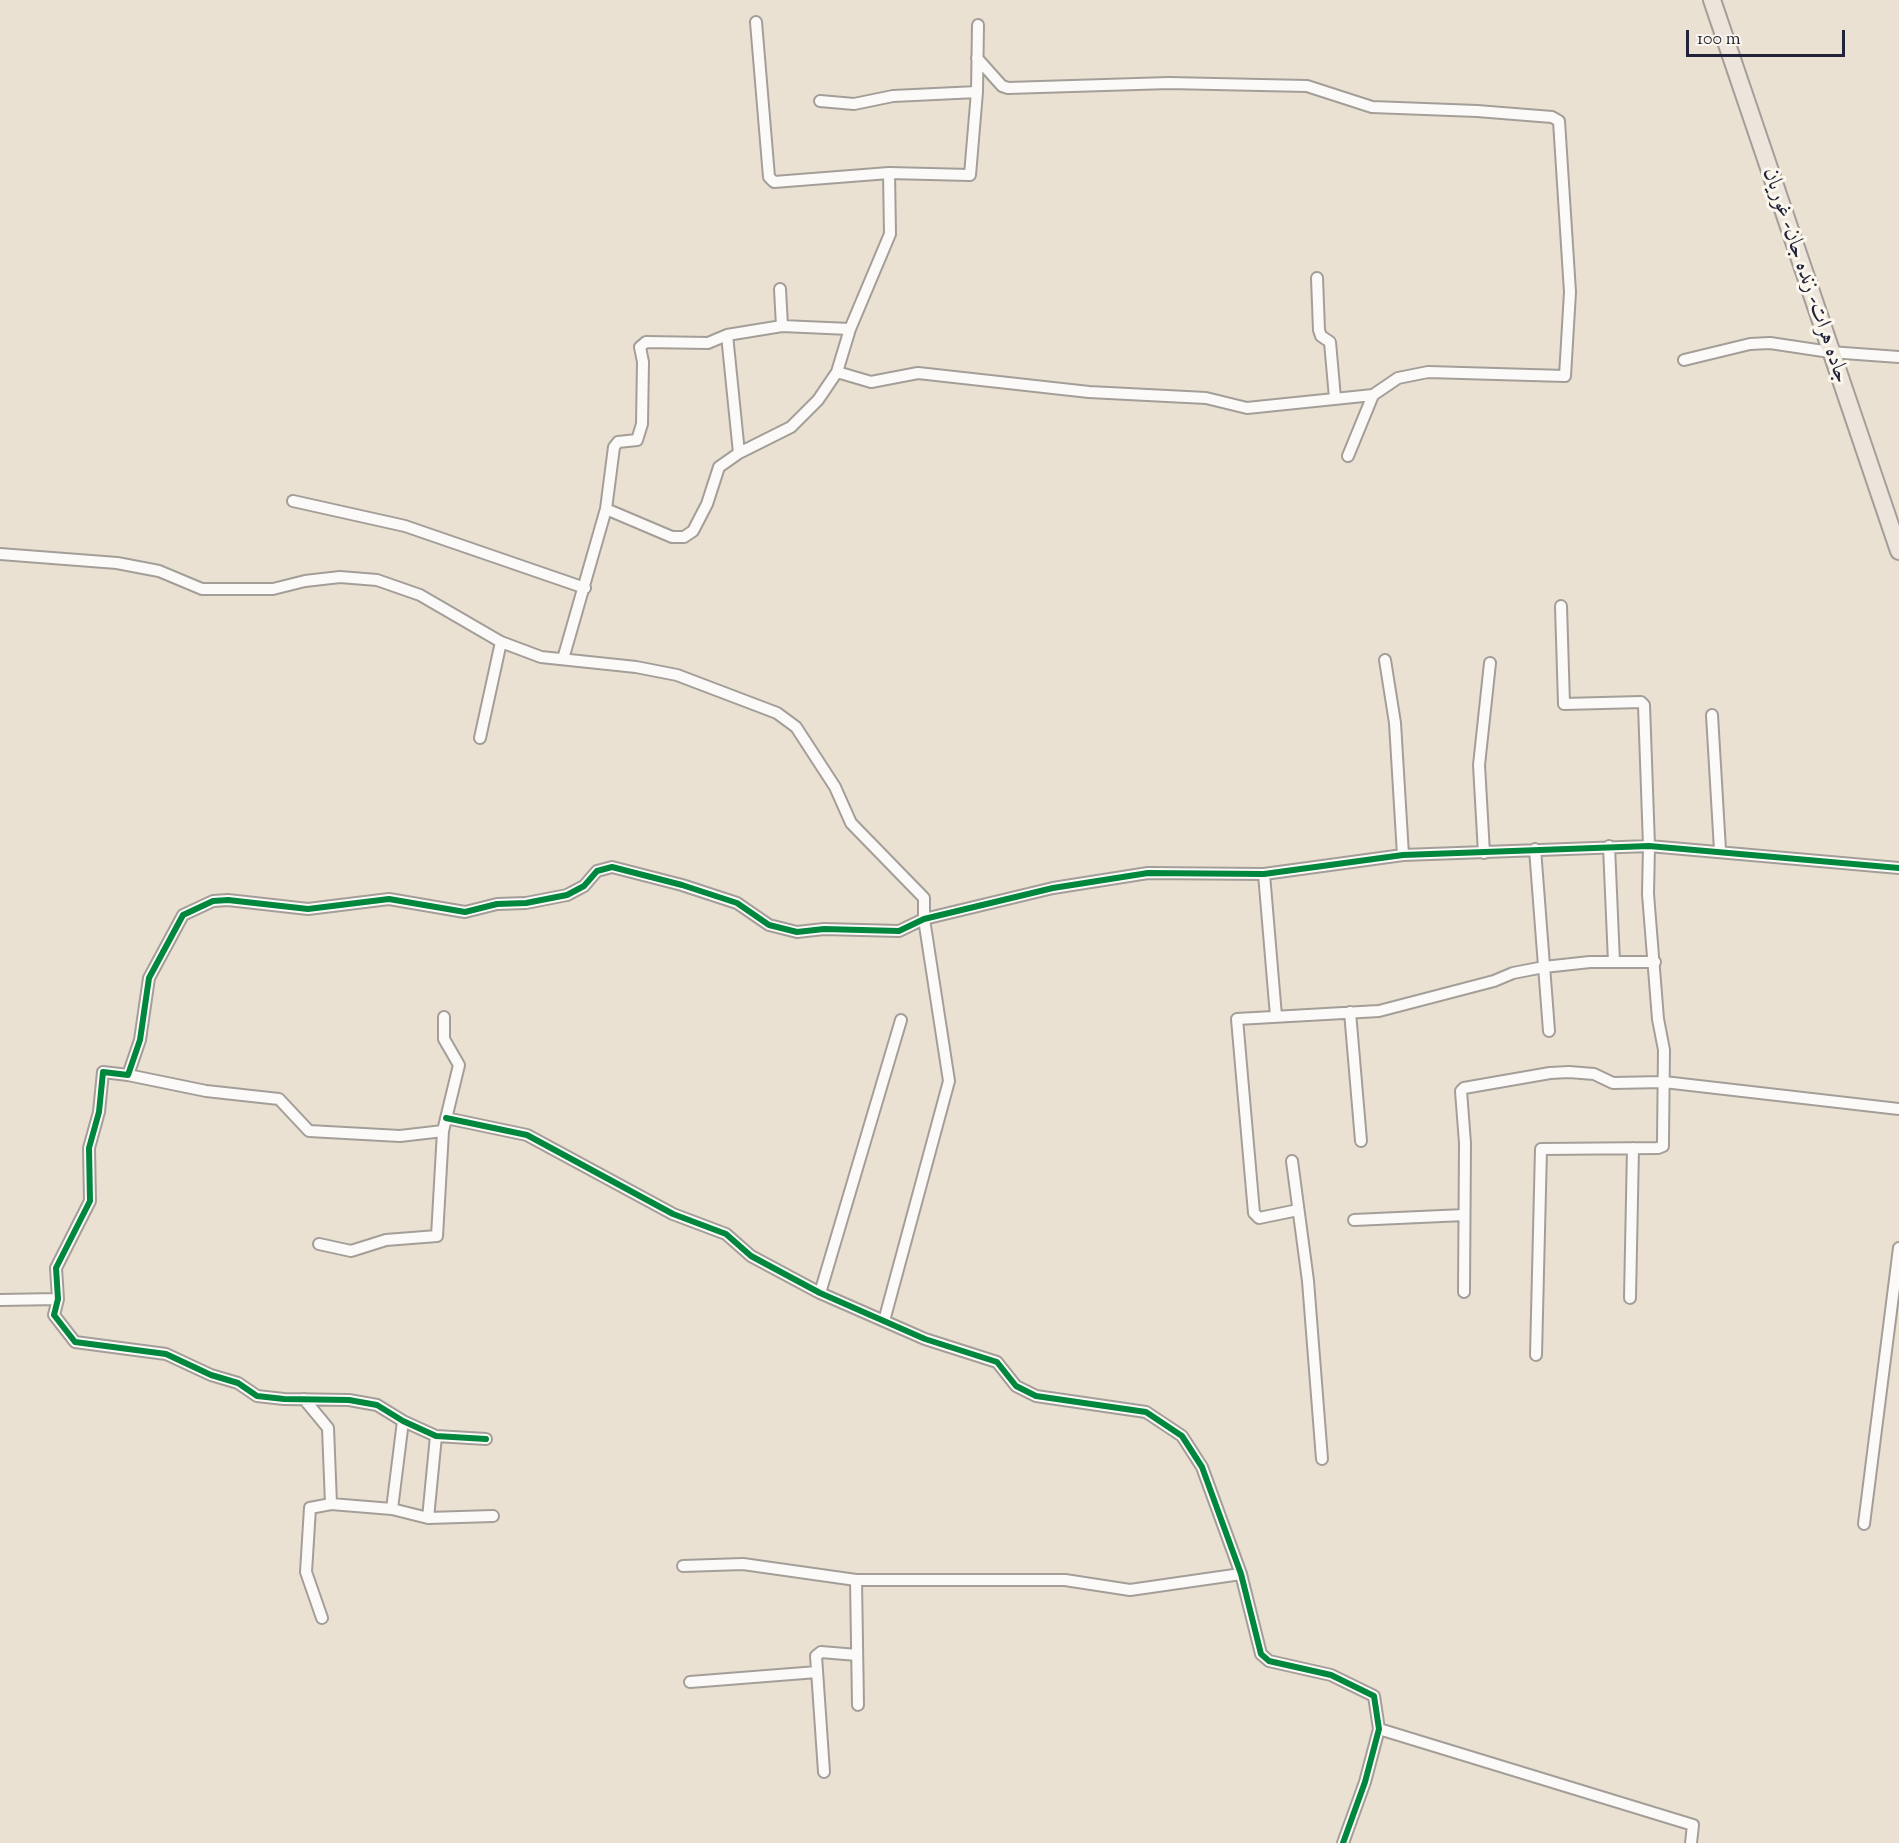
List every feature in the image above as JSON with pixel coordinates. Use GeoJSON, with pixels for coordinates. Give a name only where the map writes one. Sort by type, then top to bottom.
{"type":"FeatureCollection","features":[{"type":"Feature","properties":{"kind":"main road","name":"جاده هرات- زنده جان- غوریان"},"geometry":{"type":"LineString","coordinates":[[1712,0],[1830,352],[1897,541]]}},
{"type":"Feature","properties":{"kind":"street"},"geometry":{"type":"LineString","coordinates":[[756,22],[770,181],[890,173],[970,175],[977,92],[978,25]]}},
{"type":"Feature","properties":{"kind":"street"},"geometry":{"type":"LineString","coordinates":[[837,372],[871,382],[918,373],[1089,392],[1206,398],[1247,408],[1373,395],[1398,378],[1428,372],[1565,376],[1570,292],[1559,121],[1552,117],[1477,111],[1372,108],[1307,86],[1169,83],[1008,88],[1002,86],[977,58]]}},
{"type":"Feature","properties":{"kind":"street"},"geometry":{"type":"LineString","coordinates":[[820,101],[854,104],[893,96],[977,92]]}},
{"type":"Feature","properties":{"kind":"street"},"geometry":{"type":"LineString","coordinates":[[606,509],[672,537],[684,537],[693,531],[708,504],[719,467],[739,453],[791,427],[818,400],[837,372],[850,329],[890,234],[890,173]]}},
{"type":"Feature","properties":{"kind":"street"},"geometry":{"type":"LineString","coordinates":[[1317,278],[1319,330],[1322,336],[1330,342],[1335,398]]}},
{"type":"Feature","properties":{"kind":"street"},"geometry":{"type":"LineString","coordinates":[[780,289],[782,326]]}},
{"type":"Feature","properties":{"kind":"street"},"geometry":{"type":"LineString","coordinates":[[563,659],[606,509],[614,447],[618,442],[637,440],[642,424],[643,362],[640,347],[646,342],[708,343],[728,335],[782,326],[850,329]]}},
{"type":"Feature","properties":{"kind":"street"},"geometry":{"type":"LineString","coordinates":[[728,335],[739,453]]}},
{"type":"Feature","properties":{"kind":"street"},"geometry":{"type":"LineString","coordinates":[[1684,360],[1750,344],[1770,343],[1830,352],[1899,357]]}},
{"type":"Feature","properties":{"kind":"street"},"geometry":{"type":"LineString","coordinates":[[1348,456],[1373,395]]}},
{"type":"Feature","properties":{"kind":"street"},"geometry":{"type":"LineString","coordinates":[[293,501],[405,526],[585,588]]}},
{"type":"Feature","properties":{"kind":"street"},"geometry":{"type":"LineString","coordinates":[[0,554],[117,563],[159,572],[202,589],[273,589],[305,581],[340,577],[377,580],[420,595],[501,642],[541,657],[668,672],[777,713],[796,727],[835,787],[851,823],[924,898],[924,919],[948,1081],[884,1321]]}},
{"type":"Feature","properties":{"kind":"street"},"geometry":{"type":"LineString","coordinates":[[1536,1355],[1539,1153],[1545,1148],[1662,1146],[1665,1050],[1658,1019],[1648,894],[1649,846],[1644,705],[1641,702],[1564,704],[1561,606]]}},
{"type":"Feature","properties":{"kind":"street"},"geometry":{"type":"LineString","coordinates":[[480,738],[501,642]]}},
{"type":"Feature","properties":{"kind":"street"},"geometry":{"type":"LineString","coordinates":[[1385,660],[1395,723],[1403,855]]}},
{"type":"Feature","properties":{"kind":"street"},"geometry":{"type":"LineString","coordinates":[[1484,853],[1479,765],[1490,663]]}},
{"type":"Feature","properties":{"kind":"street"},"geometry":{"type":"LineString","coordinates":[[1712,716],[1720,850]]}},
{"type":"Feature","properties":{"kind":"street"},"geometry":{"type":"LineString","coordinates":[[1609,846],[1614,962]]}},
{"type":"Feature","properties":{"kind":"street"},"geometry":{"type":"LineString","coordinates":[[128,1075],[140,1040],[149,978],[183,915],[213,901],[228,900],[308,909],[389,899],[465,912],[496,904],[526,903],[567,895],[584,886],[597,871],[612,867],[737,903],[769,925],[797,932],[824,929],[899,932],[924,919],[1053,888],[1148,873],[1264,874],[1403,855],[1649,846],[1720,850],[1899,868]]}},
{"type":"Feature","properties":{"kind":"street"},"geometry":{"type":"LineString","coordinates":[[1536,849],[1549,1031]]}},
{"type":"Feature","properties":{"kind":"street"},"geometry":{"type":"LineString","coordinates":[[1264,874],[1276,1016]]}},
{"type":"Feature","properties":{"kind":"street"},"geometry":{"type":"LineString","coordinates":[[1298,1210],[1259,1218],[1254,1213],[1236,1022],[1241,1017],[1378,1011],[1483,984],[1514,973],[1544,967],[1614,962],[1654,962]]}},
{"type":"Feature","properties":{"kind":"street"},"geometry":{"type":"LineString","coordinates":[[1350,1012],[1361,1141]]}},
{"type":"Feature","properties":{"kind":"street"},"geometry":{"type":"LineString","coordinates":[[319,1244],[351,1251],[386,1240],[437,1236],[443,1131],[459,1065],[444,1039],[444,1017]]}},
{"type":"Feature","properties":{"kind":"street"},"geometry":{"type":"LineString","coordinates":[[820,1293],[901,1020]]}},
{"type":"Feature","properties":{"kind":"street"},"geometry":{"type":"LineString","coordinates":[[443,1131],[400,1136],[309,1131],[279,1099],[206,1091],[103,1072],[99,1112],[89,1148],[90,1201],[56,1268],[58,1299],[54,1315],[75,1342],[166,1354],[211,1375],[238,1383],[257,1396],[349,1400],[378,1405],[404,1421],[436,1436],[486,1439]]}},
{"type":"Feature","properties":{"kind":"street"},"geometry":{"type":"LineString","coordinates":[[1464,1292],[1462,1089],[1550,1073],[1594,1074],[1613,1083],[1664,1082],[1899,1109]]}},
{"type":"Feature","properties":{"kind":"street"},"geometry":{"type":"LineString","coordinates":[[446,1118],[527,1135],[664,1209],[726,1234],[751,1256],[820,1293],[925,1338],[997,1362],[1016,1386],[1036,1396],[1146,1412],[1182,1436],[1202,1467],[1241,1574],[1261,1654],[1269,1661],[1331,1675],[1374,1696],[1379,1729],[1365,1782],[1343,1843]]}},
{"type":"Feature","properties":{"kind":"street"},"geometry":{"type":"LineString","coordinates":[[1630,1298],[1633,1148]]}},
{"type":"Feature","properties":{"kind":"street"},"geometry":{"type":"LineString","coordinates":[[1292,1161],[1308,1281],[1322,1459]]}},
{"type":"Feature","properties":{"kind":"street"},"geometry":{"type":"LineString","coordinates":[[1354,1220],[1464,1215]]}},
{"type":"Feature","properties":{"kind":"street"},"geometry":{"type":"LineString","coordinates":[[1864,1524],[1899,1248]]}},
{"type":"Feature","properties":{"kind":"street"},"geometry":{"type":"LineString","coordinates":[[0,1300],[58,1299]]}},
{"type":"Feature","properties":{"kind":"street"},"geometry":{"type":"LineString","coordinates":[[304,1399],[328,1428],[331,1504]]}},
{"type":"Feature","properties":{"kind":"street"},"geometry":{"type":"LineString","coordinates":[[392,1509],[404,1421]]}},
{"type":"Feature","properties":{"kind":"street"},"geometry":{"type":"LineString","coordinates":[[428,1518],[436,1436]]}},
{"type":"Feature","properties":{"kind":"street"},"geometry":{"type":"LineString","coordinates":[[322,1618],[306,1572],[310,1508],[331,1504],[392,1509],[428,1518],[493,1516]]}},
{"type":"Feature","properties":{"kind":"street"},"geometry":{"type":"LineString","coordinates":[[683,1566],[743,1564],[856,1580],[1065,1580],[1130,1590],[1241,1574]]}},
{"type":"Feature","properties":{"kind":"street"},"geometry":{"type":"LineString","coordinates":[[856,1580],[858,1705]]}},
{"type":"Feature","properties":{"kind":"street"},"geometry":{"type":"LineString","coordinates":[[824,1772],[817,1672],[818,1653],[857,1655]]}},
{"type":"Feature","properties":{"kind":"street"},"geometry":{"type":"LineString","coordinates":[[690,1682],[817,1672]]}},
{"type":"Feature","properties":{"kind":"street"},"geometry":{"type":"LineString","coordinates":[[1379,1729],[1693,1825],[1691,1843]]}},
{"type":"Feature","properties":{"kind":"cycle path"},"geometry":{"type":"LineString","coordinates":[[486,1439],[436,1436],[403,1421],[377,1405],[349,1400],[284,1399],[257,1396],[238,1383],[211,1375],[166,1354],[75,1342],[54,1315],[58,1299],[56,1268],[90,1201],[89,1148],[99,1112],[103,1072],[128,1075],[140,1040],[149,978],[183,915],[213,901],[228,900],[308,909],[389,899],[465,912],[497,904],[526,903],[567,895],[584,886],[597,871],[612,867],[682,885],[737,903],[769,925],[797,932],[824,929],[899,931],[924,919],[1053,888],[1148,873],[1264,874],[1403,855],[1649,846],[1899,868]]}},
{"type":"Feature","properties":{"kind":"cycle path"},"geometry":{"type":"LineString","coordinates":[[446,1118],[527,1135],[673,1214],[726,1234],[751,1256],[820,1293],[925,1339],[997,1362],[1016,1386],[1036,1396],[1146,1412],[1182,1436],[1202,1467],[1241,1574],[1261,1654],[1269,1661],[1331,1675],[1374,1696],[1379,1729],[1365,1782],[1343,1843]]}}]}
